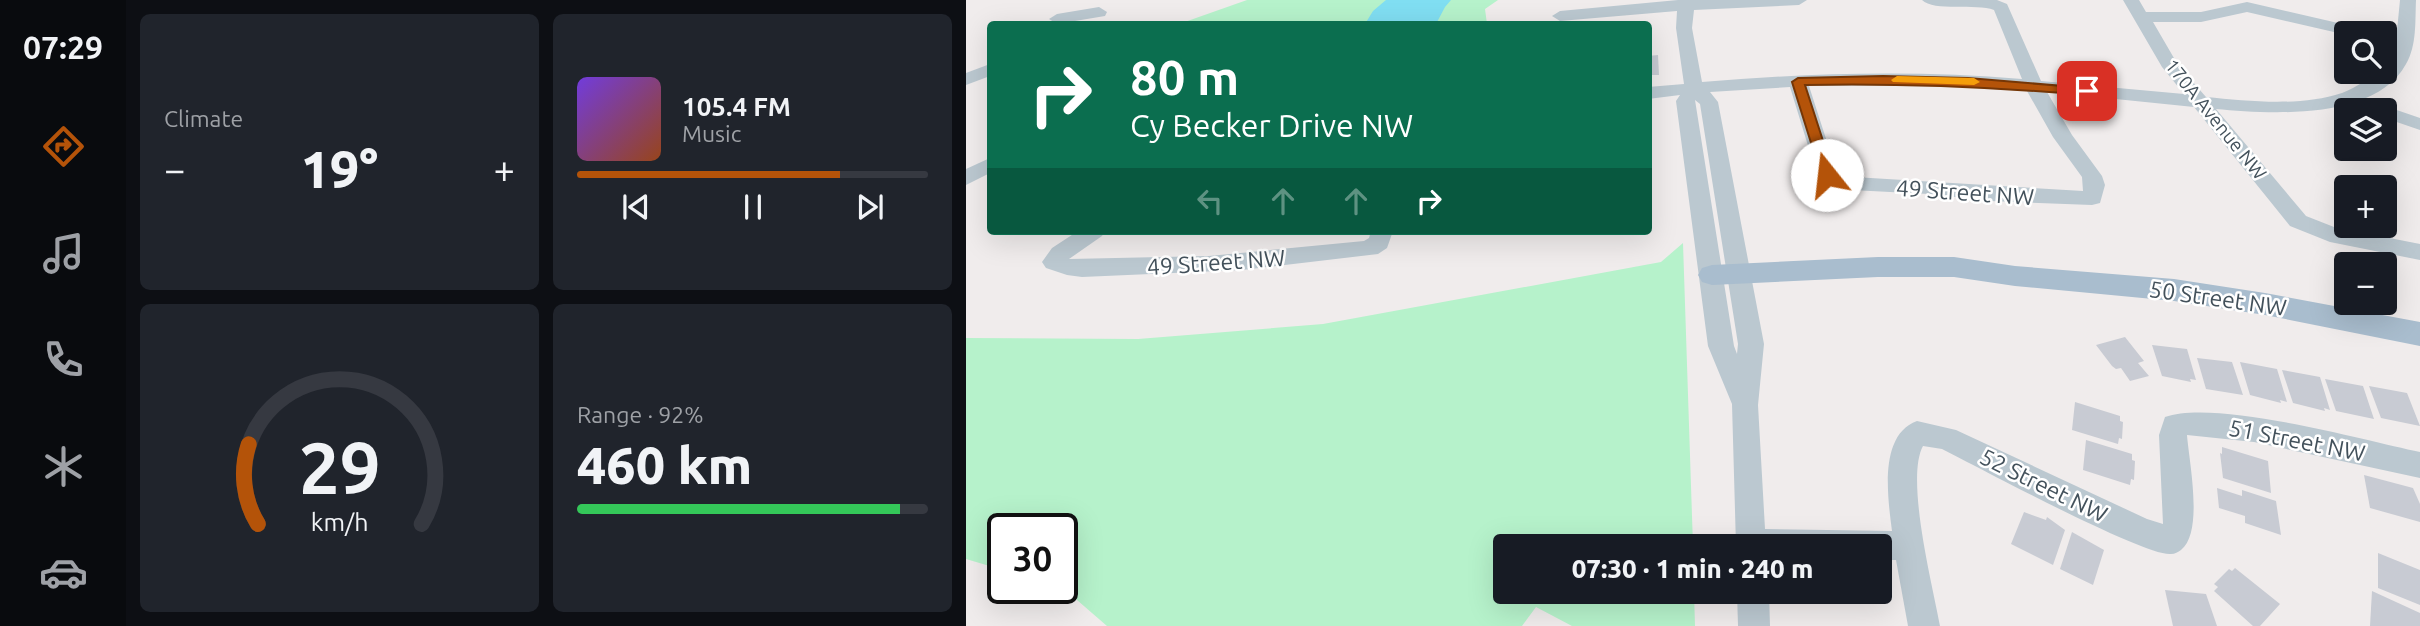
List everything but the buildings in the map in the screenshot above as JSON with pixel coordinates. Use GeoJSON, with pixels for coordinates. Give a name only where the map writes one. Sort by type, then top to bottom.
{"type":"FeatureCollection","features":[{"type":"Feature","properties":{"kind":"main road","name":"50 Street NW"},"geometry":{"type":"LineString","coordinates":[[1726,281],[1972,281],[2015,276],[2174,290],[2265,303],[2420,334]]}},
{"type":"Feature","properties":{"kind":"street"},"geometry":{"type":"LineString","coordinates":[[1056,21],[1067,0]]}},
{"type":"Feature","properties":{"kind":"street"},"geometry":{"type":"LineString","coordinates":[[1560,16],[1685,3],[1799,0]]}},
{"type":"Feature","properties":{"kind":"street"},"geometry":{"type":"LineString","coordinates":[[1930,0],[1997,4],[2004,11],[2034,86]]}},
{"type":"Feature","properties":{"kind":"street","name":"170A Avenue NW"},"geometry":{"type":"LineString","coordinates":[[2131,0],[2171,68],[2298,220],[2311,228],[2420,252]]}},
{"type":"Feature","properties":{"kind":"street"},"geometry":{"type":"LineString","coordinates":[[1652,93],[1798,82],[1911,80],[2034,86],[2199,102],[2273,106],[2314,104],[2370,89],[2391,74],[2412,46],[2408,0]]}},
{"type":"Feature","properties":{"kind":"street"},"geometry":{"type":"LineString","coordinates":[[1685,3],[1684,28],[1694,88],[1685,101],[1726,281],[1751,344],[1745,405],[1751,534]]}},
{"type":"Feature","properties":{"kind":"street"},"geometry":{"type":"LineString","coordinates":[[2142,17],[2200,17],[2247,7],[2334,27]]}},
{"type":"Feature","properties":{"kind":"street"},"geometry":{"type":"LineString","coordinates":[[1060,21],[1099,12]]}},
{"type":"Feature","properties":{"kind":"street"},"geometry":{"type":"LineString","coordinates":[[966,80],[987,70]]}},
{"type":"Feature","properties":{"kind":"street","name":"49 Street NW"},"geometry":{"type":"LineString","coordinates":[[1798,82],[1831,181],[1839,184],[2092,198],[2092,176],[2063,137],[2034,86]]}},
{"type":"Feature","properties":{"kind":"street"},"geometry":{"type":"LineString","coordinates":[[2354,95],[2359,98]]}},
{"type":"Feature","properties":{"kind":"street"},"geometry":{"type":"LineString","coordinates":[[2397,116],[2420,124]]}},
{"type":"Feature","properties":{"kind":"street"},"geometry":{"type":"LineString","coordinates":[[966,178],[987,167]]}},
{"type":"Feature","properties":{"kind":"street","name":"49 Street NW"},"geometry":{"type":"LineString","coordinates":[[1088,235],[1060,254],[1054,262],[1068,267],[1189,266],[1274,260],[1370,248],[1379,238]]}},
{"type":"Feature","properties":{"kind":"street"},"geometry":{"type":"LineString","coordinates":[[1726,281],[1721,346],[1745,405]]}},
{"type":"Feature","properties":{"kind":"street","name":"51 Street NW"},"geometry":{"type":"LineString","coordinates":[[2170,540],[2179,521],[2173,435],[2175,425],[2183,422],[2207,423],[2420,465]]}},
{"type":"Feature","properties":{"kind":"street","name":"52 Street NW"},"geometry":{"type":"LineString","coordinates":[[1911,546],[1905,512],[1904,462],[1909,442],[1917,433],[1946,438],[2143,532],[2170,540]]}},
{"type":"Feature","properties":{"kind":"street"},"geometry":{"type":"LineString","coordinates":[[1892,546],[1911,546],[1924,626]]}},
{"type":"Feature","properties":{"kind":"street"},"geometry":{"type":"LineString","coordinates":[[1753,604],[1754,626]]}},
{"type":"Feature","properties":{"kind":"green space"},"geometry":{"type":"Polygon","coordinates":[[[1247,0],[1498,0],[1485,9],[1487,21],[1188,21],[1247,0]]]}},
{"type":"Feature","properties":{"kind":"green space"},"geometry":{"type":"Polygon","coordinates":[[[1683,243],[1693,534],[1493,534],[1493,604],[1694,604],[1695,626],[1572,626],[1536,607],[1522,626],[1107,626],[1078,601],[1078,513],[987,513],[987,565],[966,559],[966,338],[1138,339],[1323,324],[1661,262],[1683,243]]]}},
{"type":"Feature","properties":{"kind":"water"},"geometry":{"type":"Polygon","coordinates":[[[1386,0],[1451,0],[1438,21],[1367,21],[1373,11],[1386,0]]]}},
{"type":"Feature","properties":{"kind":"slow traffic"},"geometry":{"type":"LineString","coordinates":[[1897,80],[1974,82]]}},
{"type":"Feature","properties":{"kind":"route"},"geometry":{"type":"LineString","coordinates":[[1827,175],[1798,82],[1883,79],[1968,81],[2087,91]]}}]}
